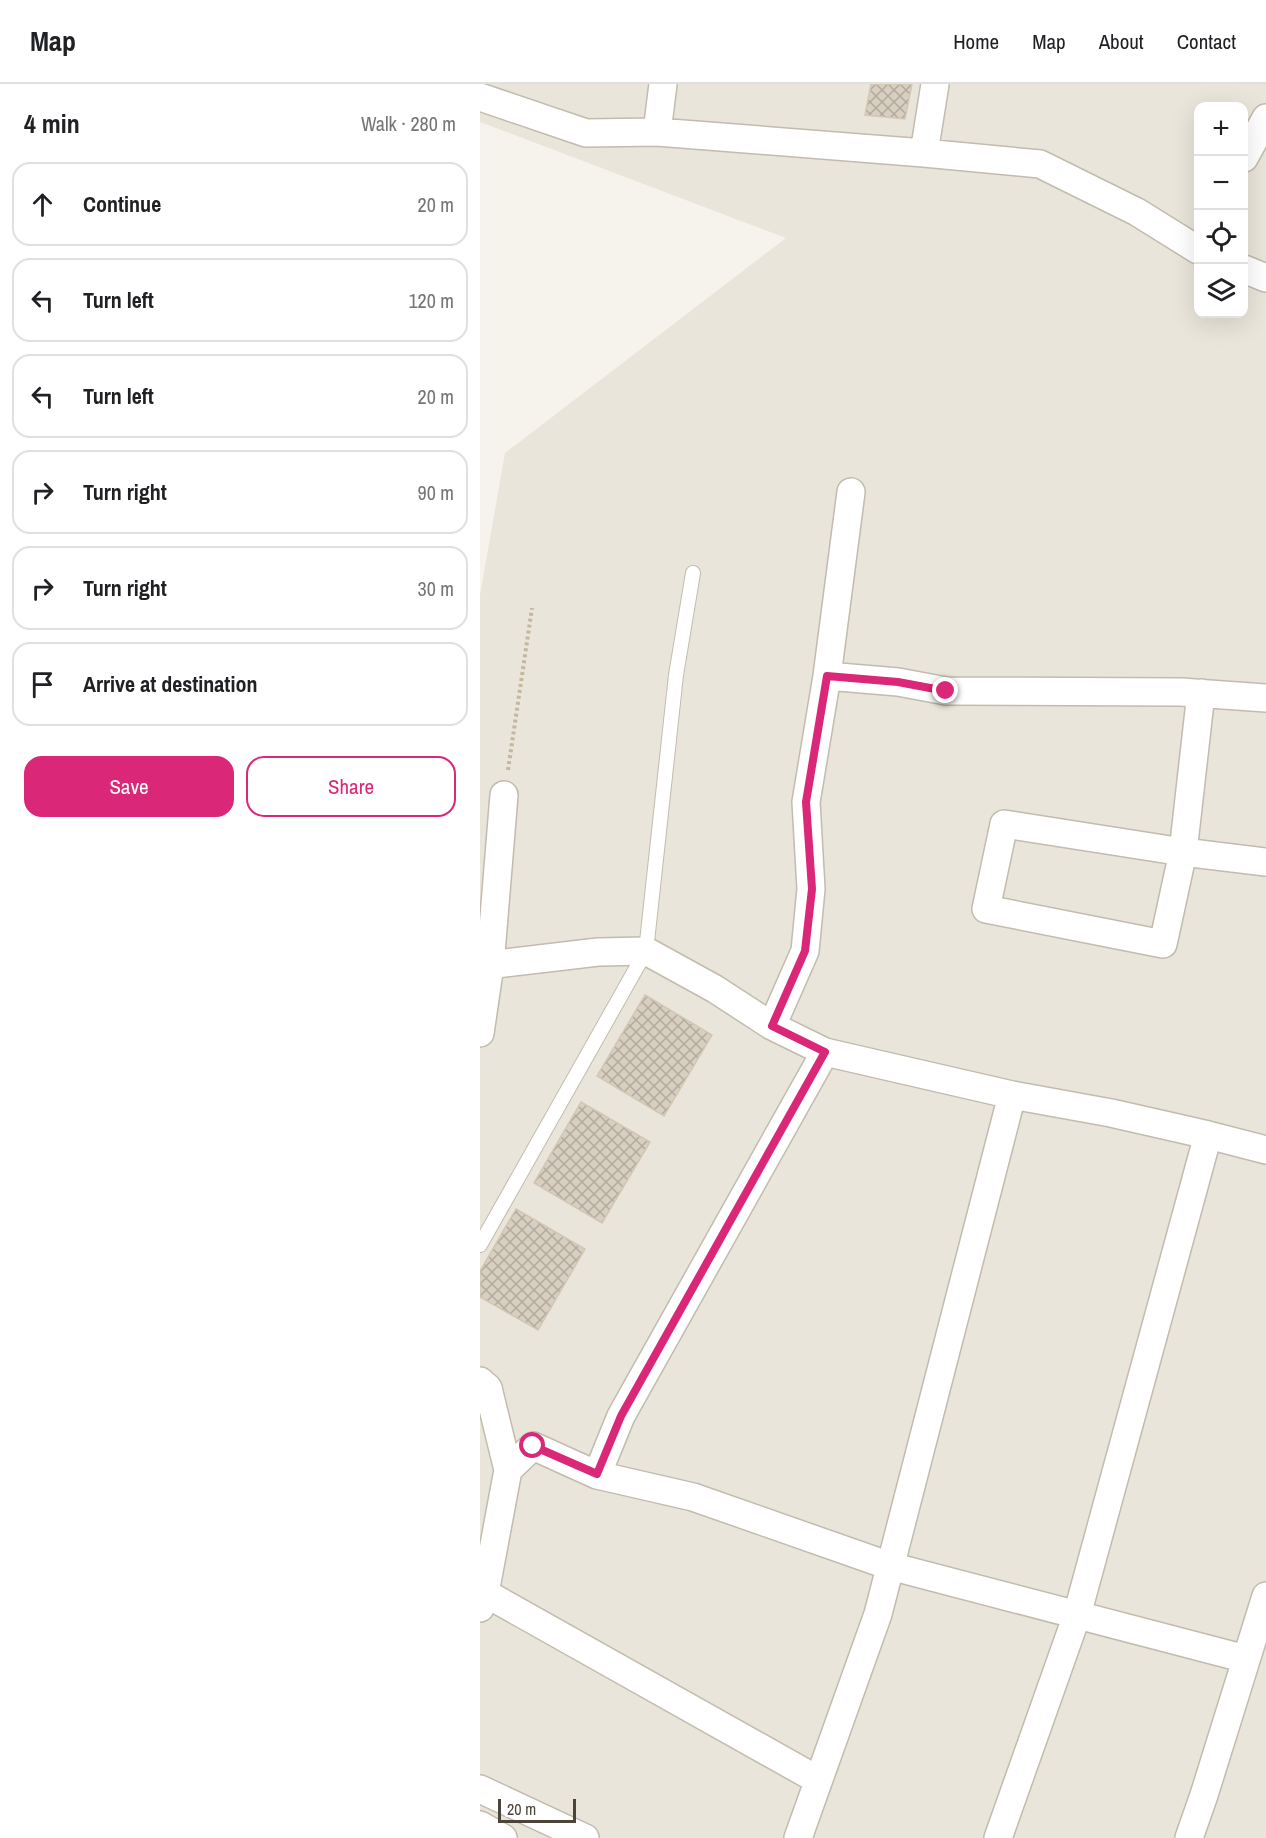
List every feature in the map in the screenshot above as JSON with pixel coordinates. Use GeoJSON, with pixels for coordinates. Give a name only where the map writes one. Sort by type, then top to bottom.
{"type":"FeatureCollection","features":[{"type":"Feature","properties":{"kind":"street"},"geometry":{"type":"LineString","coordinates":[[657,132],[663,84]]}},
{"type":"Feature","properties":{"kind":"street"},"geometry":{"type":"LineString","coordinates":[[924,153],[935,84]]}},
{"type":"Feature","properties":{"kind":"street"},"geometry":{"type":"LineString","coordinates":[[480,97],[586,133],[657,132],[1040,164],[1137,212],[1194,244]]}},
{"type":"Feature","properties":{"kind":"street"},"geometry":{"type":"LineString","coordinates":[[1245,156],[1266,118]]}},
{"type":"Feature","properties":{"kind":"street"},"geometry":{"type":"LineString","coordinates":[[1248,271],[1266,278]]}},
{"type":"Feature","properties":{"kind":"street"},"geometry":{"type":"LineString","coordinates":[[772,1026],[805,951],[812,889],[806,802],[827,676],[852,492]]}},
{"type":"Feature","properties":{"kind":"street"},"geometry":{"type":"LineString","coordinates":[[827,676],[898,682],[946,691],[1202,693],[1266,698]]}},
{"type":"Feature","properties":{"kind":"street"},"geometry":{"type":"LineString","coordinates":[[1202,693],[1183,852],[1163,944],[986,909],[1004,824],[1183,852],[1266,862]]}},
{"type":"Feature","properties":{"kind":"street"},"geometry":{"type":"LineString","coordinates":[[480,1033],[485,965],[504,795]]}},
{"type":"Feature","properties":{"kind":"street"},"geometry":{"type":"LineString","coordinates":[[485,965],[598,952],[646,951],[715,989],[772,1026],[825,1052],[1012,1095],[1208,1134],[1266,1150]]}},
{"type":"Feature","properties":{"kind":"street"},"geometry":{"type":"LineString","coordinates":[[597,1474],[621,1416],[825,1052]]}},
{"type":"Feature","properties":{"kind":"street"},"geometry":{"type":"LineString","coordinates":[[798,1838],[878,1614],[1012,1095]]}},
{"type":"Feature","properties":{"kind":"street"},"geometry":{"type":"LineString","coordinates":[[998,1838],[1077,1615],[1208,1134]]}},
{"type":"Feature","properties":{"kind":"street"},"geometry":{"type":"LineString","coordinates":[[480,1381],[488,1389],[508,1470],[482,1601],[818,1780]]}},
{"type":"Feature","properties":{"kind":"street"},"geometry":{"type":"LineString","coordinates":[[508,1470],[533,1446],[597,1474],[693,1497],[890,1566],[1246,1659]]}},
{"type":"Feature","properties":{"kind":"street"},"geometry":{"type":"LineString","coordinates":[[1189,1838],[1266,1596]]}},
{"type":"Feature","properties":{"kind":"street"},"geometry":{"type":"LineString","coordinates":[[480,1789],[585,1838]]}},
{"type":"Feature","properties":{"kind":"street"},"geometry":{"type":"LineString","coordinates":[[480,1825],[503,1838]]}},
{"type":"Feature","properties":{"kind":"lane"},"geometry":{"type":"LineString","coordinates":[[480,1245],[646,951],[676,675],[693,573]]}},
{"type":"Feature","properties":{"kind":"path"},"geometry":{"type":"LineString","coordinates":[[504,795],[532,608]]}},
{"type":"Feature","properties":{"kind":"shaded area"},"geometry":{"type":"Polygon","coordinates":[[[480,84],[1266,84],[1266,1838],[480,1838],[480,595],[505,453],[786,238],[480,122],[480,84]]]}},
{"type":"Feature","properties":{"kind":"building"},"geometry":{"type":"Polygon","coordinates":[[[871,84],[912,84],[905,119],[865,115],[871,84]]]}},
{"type":"Feature","properties":{"kind":"building"},"geometry":{"type":"Polygon","coordinates":[[[645,995],[712,1035],[664,1116],[597,1076],[645,995]]]}},
{"type":"Feature","properties":{"kind":"building"},"geometry":{"type":"Polygon","coordinates":[[[581,1102],[650,1142],[602,1223],[534,1183],[581,1102]]]}},
{"type":"Feature","properties":{"kind":"building"},"geometry":{"type":"Polygon","coordinates":[[[516,1209],[585,1249],[538,1330],[480,1297],[480,1271],[516,1209]]]}},
{"type":"Feature","properties":{"kind":"route"},"geometry":{"type":"LineString","coordinates":[[533,1446],[597,1474],[621,1416],[825,1052],[772,1026],[805,951],[812,889],[806,802],[827,676],[898,682],[946,691]]}}]}
